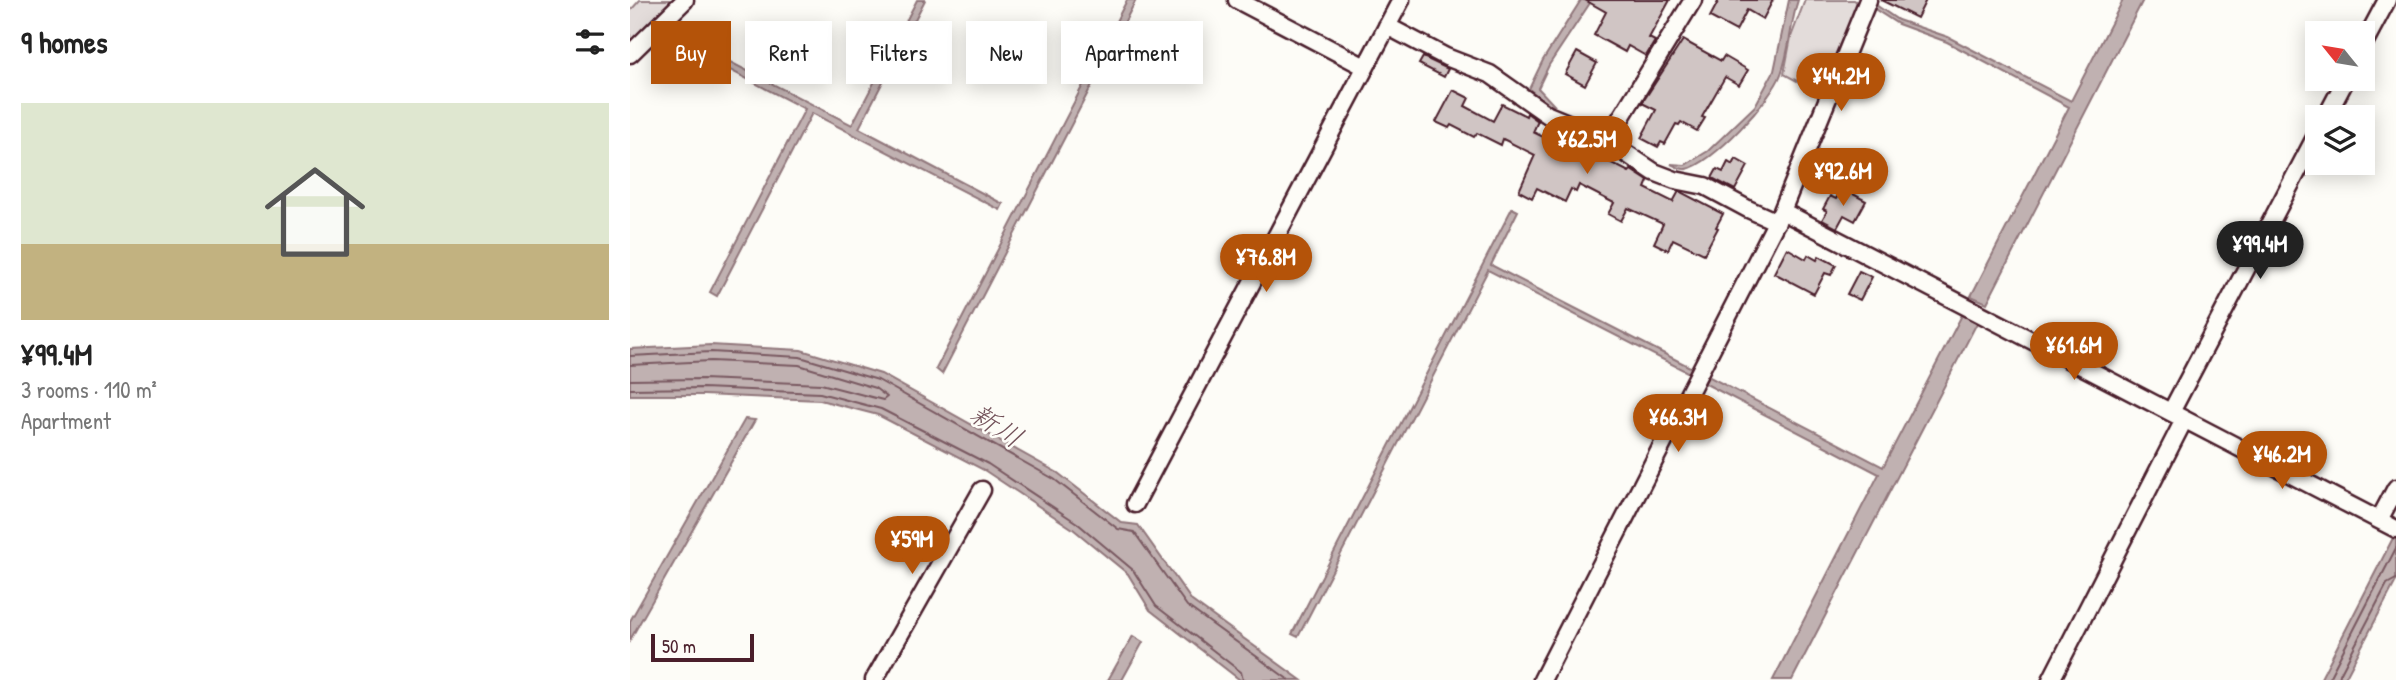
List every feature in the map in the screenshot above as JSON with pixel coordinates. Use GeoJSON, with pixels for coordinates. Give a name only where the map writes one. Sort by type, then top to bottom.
{"type":"FeatureCollection","features":[{"type":"Feature","properties":{"kind":"street"},"geometry":{"type":"LineString","coordinates":[[630,54],[685,0]]}},
{"type":"Feature","properties":{"kind":"street"},"geometry":{"type":"LineString","coordinates":[[1237,0],[1365,67]]}},
{"type":"Feature","properties":{"kind":"street"},"geometry":{"type":"LineString","coordinates":[[1135,504],[1401,0]]}},
{"type":"Feature","properties":{"kind":"street"},"geometry":{"type":"LineString","coordinates":[[1606,135],[1614,129],[1693,0]]}},
{"type":"Feature","properties":{"kind":"street"},"geometry":{"type":"LineString","coordinates":[[1542,680],[1779,216],[1868,0]]}},
{"type":"Feature","properties":{"kind":"street"},"geometry":{"type":"LineString","coordinates":[[2375,23],[2387,0]]}},
{"type":"Feature","properties":{"kind":"street"},"geometry":{"type":"LineString","coordinates":[[1387,26],[1446,57],[1490,74],[1549,115],[1582,129],[1606,135],[1612,144],[1654,172],[1705,187],[1748,209],[1779,216],[1980,313],[2396,529]]}},
{"type":"Feature","properties":{"kind":"street"},"geometry":{"type":"LineString","coordinates":[[2051,680],[2305,158]]}},
{"type":"Feature","properties":{"kind":"street"},"geometry":{"type":"LineString","coordinates":[[2379,520],[2396,488]]}},
{"type":"Feature","properties":{"kind":"street"},"geometry":{"type":"LineString","coordinates":[[874,680],[982,490]]}},
{"type":"Feature","properties":{"kind":"shaded area"},"geometry":{"type":"Polygon","coordinates":[[[640,0],[678,0],[655,21],[651,21],[651,24],[630,43],[630,11],[640,0]]]}},
{"type":"Feature","properties":{"kind":"shaded area"},"geometry":{"type":"Polygon","coordinates":[[[1805,0],[1854,0],[1860,4],[1823,95],[1784,74],[1791,37],[1805,0]]]}},
{"type":"Feature","properties":{"kind":"water"},"geometry":{"type":"Polygon","coordinates":[[[917,0],[925,0],[914,21],[906,21],[917,0]]]}},
{"type":"Feature","properties":{"kind":"water"},"geometry":{"type":"Polygon","coordinates":[[[1127,0],[1136,0],[1125,21],[1116,21],[1127,0]]]}},
{"type":"Feature","properties":{"kind":"water"},"geometry":{"type":"Polygon","coordinates":[[[1581,0],[1592,0],[1549,65],[1538,88],[1554,105],[1549,106],[1529,89],[1543,60],[1581,0]]]}},
{"type":"Feature","properties":{"kind":"water"},"geometry":{"type":"Polygon","coordinates":[[[1789,0],[1798,0],[1786,56],[1781,74],[1766,99],[1740,129],[1711,156],[1686,169],[1671,164],[1685,165],[1708,151],[1755,106],[1774,71],[1789,0]]]}},
{"type":"Feature","properties":{"kind":"water"},"geometry":{"type":"Polygon","coordinates":[[[2123,0],[2143,0],[1987,303],[1971,296],[2069,107],[1947,42],[1898,24],[1873,8],[1876,5],[1898,20],[1948,37],[2071,101],[2123,0]]]}},
{"type":"Feature","properties":{"kind":"water"},"geometry":{"type":"Polygon","coordinates":[[[731,62],[745,70],[745,78],[731,71],[731,62]]]}},
{"type":"Feature","properties":{"kind":"water"},"geometry":{"type":"Polygon","coordinates":[[[757,84],[773,84],[852,125],[873,84],[882,84],[859,128],[1003,204],[1000,210],[812,113],[717,296],[710,292],[805,109],[757,84]]]}},
{"type":"Feature","properties":{"kind":"water"},"geometry":{"type":"Polygon","coordinates":[[[1084,84],[1092,84],[942,374],[936,369],[1084,84]]]}},
{"type":"Feature","properties":{"kind":"water"},"geometry":{"type":"Polygon","coordinates":[[[1512,208],[1518,211],[1491,265],[1692,368],[1689,373],[1488,270],[1298,637],[1292,634],[1512,208]]]}},
{"type":"Feature","properties":{"kind":"water"},"geometry":{"type":"Polygon","coordinates":[[[1963,313],[1978,321],[1792,680],[1773,680],[1879,474],[1704,383],[1708,376],[1883,467],[1963,313]]]}},
{"type":"Feature","properties":{"kind":"water"},"geometry":{"type":"Polygon","coordinates":[[[711,345],[801,350],[881,374],[1058,473],[1122,523],[1138,525],[1192,601],[1301,680],[1240,680],[1150,610],[1128,574],[1073,529],[984,470],[878,415],[820,400],[630,395],[630,349],[711,345]]]}},
{"type":"Feature","properties":{"kind":"water"},"geometry":{"type":"Polygon","coordinates":[[[745,419],[755,420],[630,640],[630,621],[745,419]]]}},
{"type":"Feature","properties":{"kind":"water"},"geometry":{"type":"Polygon","coordinates":[[[2393,538],[2396,539],[2396,581],[2344,680],[2320,680],[2393,538]]]}},
{"type":"Feature","properties":{"kind":"water"},"geometry":{"type":"Polygon","coordinates":[[[1133,636],[1143,642],[1122,680],[1108,680],[1133,636]]]}},
{"type":"Feature","properties":{"kind":"building"},"geometry":{"type":"Polygon","coordinates":[[[1585,0],[1670,0],[1649,38],[1655,41],[1646,56],[1628,46],[1625,52],[1594,35],[1606,12],[1585,0]]]}},
{"type":"Feature","properties":{"kind":"building"},"geometry":{"type":"Polygon","coordinates":[[[1719,0],[1773,0],[1763,19],[1747,10],[1736,31],[1710,17],[1719,0]]]}},
{"type":"Feature","properties":{"kind":"building"},"geometry":{"type":"Polygon","coordinates":[[[1881,0],[1926,0],[1917,18],[1881,0]]]}},
{"type":"Feature","properties":{"kind":"building"},"geometry":{"type":"Polygon","coordinates":[[[1683,40],[1721,61],[1724,56],[1748,70],[1739,85],[1725,77],[1697,131],[1681,122],[1676,124],[1665,144],[1661,142],[1658,147],[1641,138],[1656,110],[1642,103],[1683,40]]]}},
{"type":"Feature","properties":{"kind":"building"},"geometry":{"type":"Polygon","coordinates":[[[1577,52],[1597,63],[1585,85],[1565,74],[1577,52]]]}},
{"type":"Feature","properties":{"kind":"building"},"geometry":{"type":"Polygon","coordinates":[[[1423,57],[1448,69],[1444,77],[1419,64],[1423,57]]]}},
{"type":"Feature","properties":{"kind":"building"},"geometry":{"type":"Polygon","coordinates":[[[1453,90],[1469,98],[1465,106],[1493,121],[1502,104],[1526,116],[1527,113],[1538,121],[1533,132],[1593,161],[1596,155],[1629,172],[1631,170],[1648,181],[1645,188],[1673,202],[1679,191],[1723,214],[1704,254],[1673,239],[1668,250],[1654,243],[1663,224],[1628,208],[1621,221],[1608,214],[1614,203],[1579,185],[1576,192],[1571,189],[1565,202],[1537,188],[1532,198],[1519,191],[1535,155],[1503,139],[1501,145],[1477,133],[1474,137],[1451,125],[1449,128],[1436,122],[1453,90]]]}},
{"type":"Feature","properties":{"kind":"building"},"geometry":{"type":"Polygon","coordinates":[[[1736,159],[1748,166],[1735,190],[1712,178],[1717,169],[1723,172],[1728,162],[1733,165],[1736,159]]]}},
{"type":"Feature","properties":{"kind":"building"},"geometry":{"type":"Polygon","coordinates":[[[1842,188],[1866,201],[1855,221],[1844,215],[1837,228],[1822,220],[1827,211],[1823,209],[1830,196],[1836,199],[1842,188]]]}},
{"type":"Feature","properties":{"kind":"building"},"geometry":{"type":"Polygon","coordinates":[[[1787,248],[1806,259],[1808,255],[1817,260],[1819,256],[1836,265],[1831,275],[1825,273],[1814,294],[1774,273],[1787,248]]]}},
{"type":"Feature","properties":{"kind":"building"},"geometry":{"type":"Polygon","coordinates":[[[1859,271],[1872,277],[1860,300],[1847,294],[1859,271]]]}},
{"type":"Feature","properties":{"kind":"water label","name":"新川"},"geometry":{"type":"Point","coordinates":[997,425]}}]}
